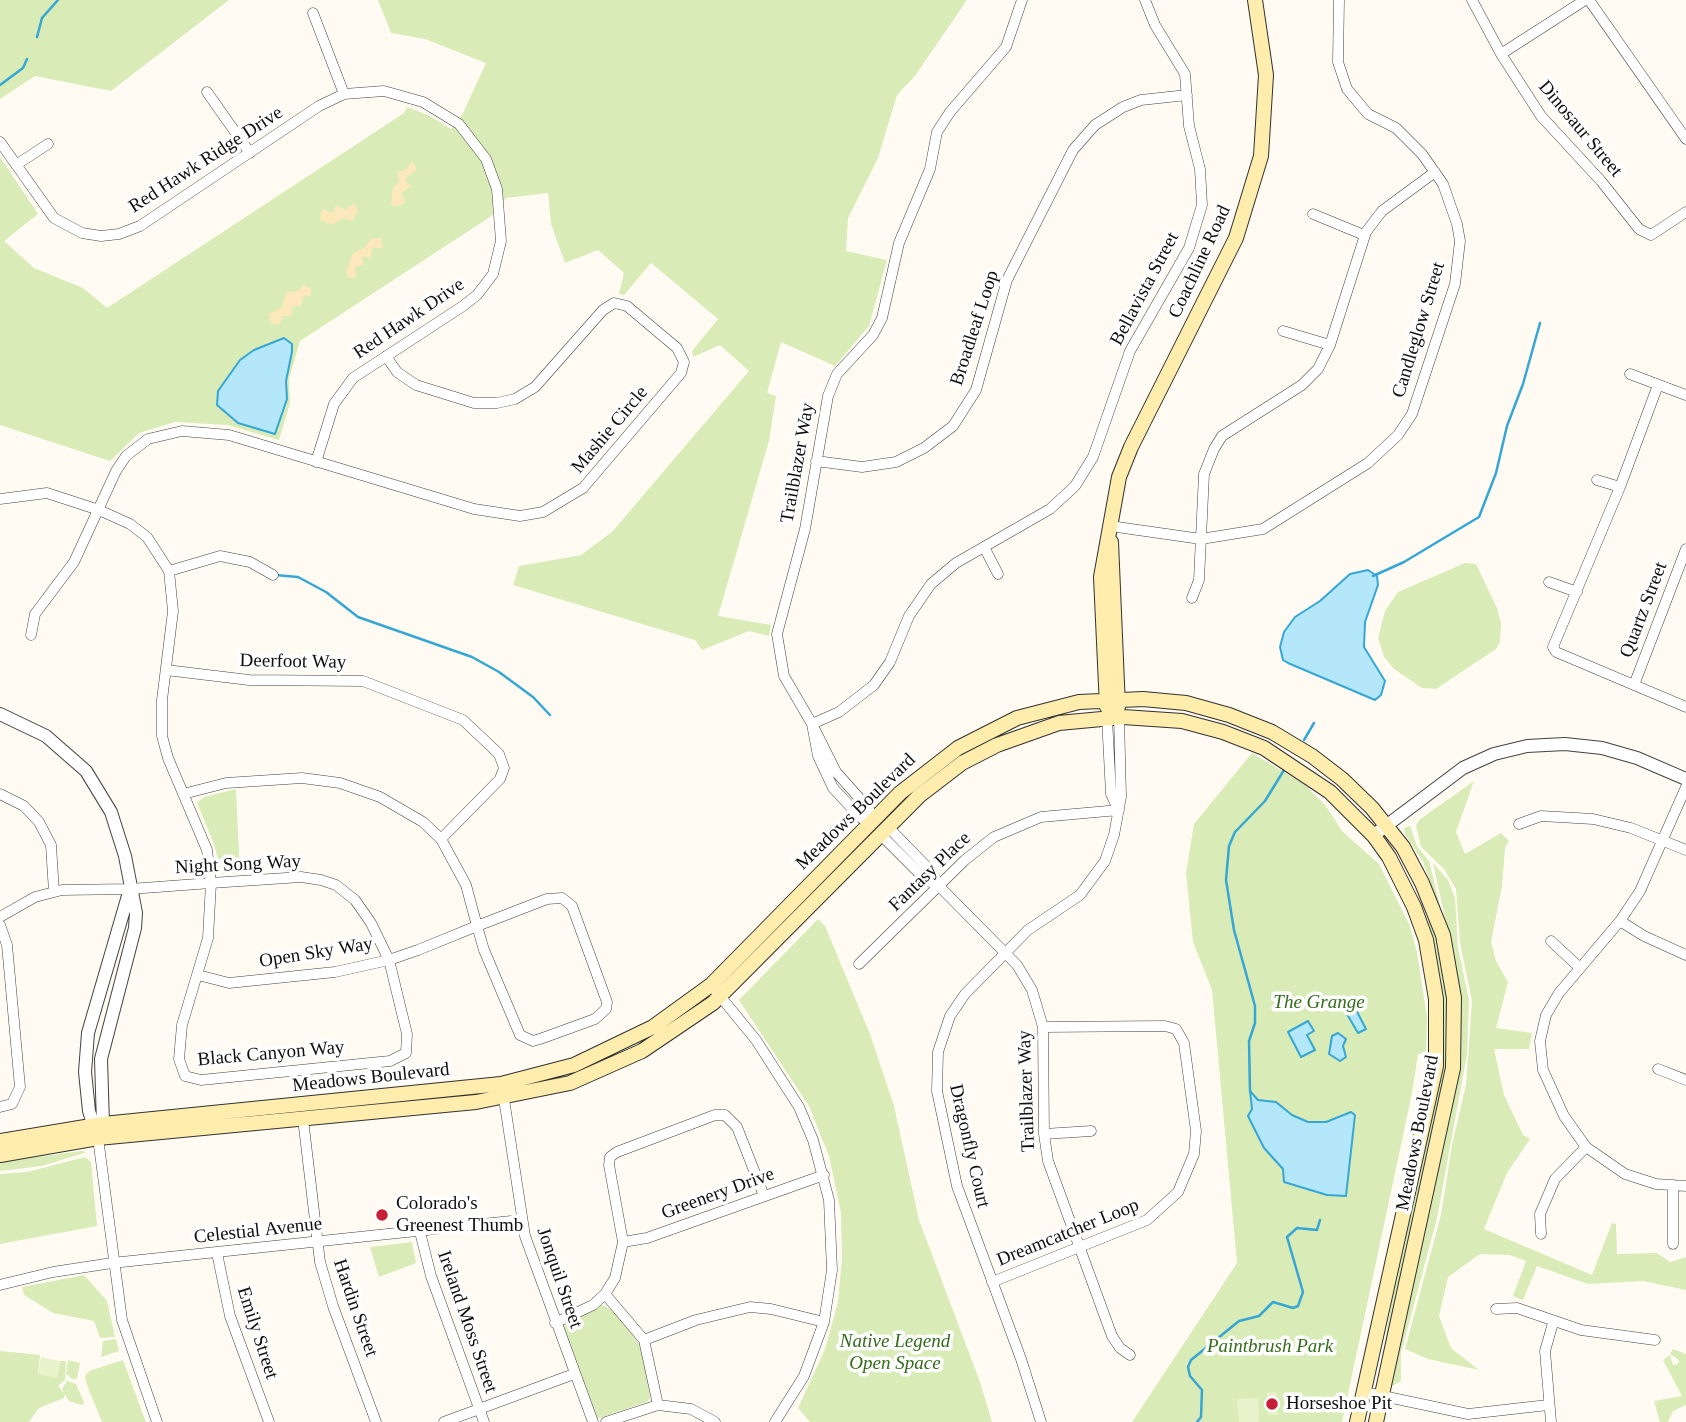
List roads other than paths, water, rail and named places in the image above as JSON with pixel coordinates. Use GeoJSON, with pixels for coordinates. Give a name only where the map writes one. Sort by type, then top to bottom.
{"type":"FeatureCollection","features":[{"type":"Feature","properties":{"kind":"main road","name":"Coachline Road"},"geometry":{"type":"LineString","coordinates":[[1113,717],[1101,577],[1117,485],[1131,447],[1236,238],[1253,187],[1264,136],[1266,96],[1265,55],[1255,0]]}},
{"type":"Feature","properties":{"kind":"main road","name":"Meadows Boulevard"},"geometry":{"type":"LineString","coordinates":[[0,1155],[98,1129],[303,1119],[503,1099],[570,1083],[624,1060],[677,1030],[880,828],[920,775],[976,738],[1040,711],[1112,700],[1166,701],[1202,707],[1272,732],[1329,768],[1387,825],[1413,863],[1443,935],[1454,998],[1454,1042],[1448,1097],[1376,1422]]}},
{"type":"Feature","properties":{"kind":"main road","name":"Meadows Boulevard"},"geometry":{"type":"LineString","coordinates":[[0,1141],[491,1085],[550,1073],[596,1056],[716,990],[827,887],[835,873],[873,833],[944,775],[997,745],[1059,723],[1113,717],[1182,721],[1223,732],[1264,748],[1318,782],[1374,836],[1402,881],[1426,940],[1436,999],[1437,1042],[1431,1094],[1357,1422]]}},
{"type":"Feature","properties":{"kind":"main road"},"geometry":{"type":"LineString","coordinates":[[503,1099],[508,1092],[586,1066],[596,1056]]}},
{"type":"Feature","properties":{"kind":"street","name":"Trailblazer Way"},"geometry":{"type":"LineString","coordinates":[[1023,0],[1006,47],[950,112],[937,132],[930,169],[899,243],[882,318],[873,335],[837,374],[832,384],[800,548],[777,634],[784,676],[836,772],[869,809],[880,828],[925,878],[939,886],[1005,953],[1032,990],[1043,1027],[1044,1134],[1052,1178],[1112,1336],[1120,1348],[1130,1355]]}},
{"type":"Feature","properties":{"kind":"street","name":"Bellavista Street"},"geometry":{"type":"LineString","coordinates":[[812,724],[852,704],[874,685],[890,662],[914,608],[931,584],[950,567],[1050,509],[1086,472],[1130,351],[1189,248],[1199,221],[1203,188],[1189,126],[1182,66],[1155,25],[1145,0]]}},
{"type":"Feature","properties":{"kind":"street","name":"Candleglow Street"},"geometry":{"type":"LineString","coordinates":[[1110,526],[1201,539],[1263,529],[1368,463],[1398,435],[1412,414],[1421,393],[1458,269],[1457,224],[1452,204],[1435,172],[1405,134],[1368,114],[1347,89],[1338,62],[1339,0]]}},
{"type":"Feature","properties":{"kind":"street","name":"Dinosaur Street"},"geometry":{"type":"LineString","coordinates":[[1472,0],[1501,54],[1541,116],[1601,181],[1639,229],[1651,235],[1686,212]]}},
{"type":"Feature","properties":{"kind":"street"},"geometry":{"type":"LineString","coordinates":[[1501,54],[1587,0],[1686,139]]}},
{"type":"Feature","properties":{"kind":"street"},"geometry":{"type":"LineString","coordinates":[[313,13],[344,94]]}},
{"type":"Feature","properties":{"kind":"street","name":"Red Hawk Drive"},"geometry":{"type":"LineString","coordinates":[[316,462],[339,395],[353,377],[463,306],[486,285],[500,252],[499,200],[493,174],[479,147],[447,115],[423,103],[384,91],[344,94]]}},
{"type":"Feature","properties":{"kind":"street"},"geometry":{"type":"LineString","coordinates":[[207,92],[250,153]]}},
{"type":"Feature","properties":{"kind":"street","name":"Red Hawk Ridge Drive"},"geometry":{"type":"LineString","coordinates":[[0,142],[54,218],[82,233],[101,236],[119,234],[140,226],[344,94]]}},
{"type":"Feature","properties":{"kind":"street","name":"Broadleaf Loop"},"geometry":{"type":"LineString","coordinates":[[816,461],[862,467],[896,462],[924,448],[953,426],[976,390],[1007,280],[1073,150],[1095,124],[1123,107],[1142,100],[1187,94]]}},
{"type":"Feature","properties":{"kind":"street"},"geometry":{"type":"LineString","coordinates":[[16,165],[48,144]]}},
{"type":"Feature","properties":{"kind":"street"},"geometry":{"type":"LineString","coordinates":[[1192,598],[1199,580],[1204,474],[1223,436],[1302,385],[1318,369],[1330,345],[1364,235],[1382,211],[1435,172]]}},
{"type":"Feature","properties":{"kind":"street"},"geometry":{"type":"LineString","coordinates":[[1313,214],[1364,235]]}},
{"type":"Feature","properties":{"kind":"street","name":"Mashie Circle"},"geometry":{"type":"LineString","coordinates":[[31,635],[34,614],[74,562],[125,456],[163,433],[203,431],[229,435],[474,509],[520,516],[543,512],[583,488],[681,373],[684,362],[677,348],[627,306],[614,303],[603,310],[535,387],[506,401],[474,403],[416,385],[397,372],[386,356]]}},
{"type":"Feature","properties":{"kind":"street"},"geometry":{"type":"LineString","coordinates":[[1283,331],[1330,345]]}},
{"type":"Feature","properties":{"kind":"street"},"geometry":{"type":"LineString","coordinates":[[1630,374],[1686,395]]}},
{"type":"Feature","properties":{"kind":"street"},"geometry":{"type":"LineString","coordinates":[[1658,385],[1620,487],[1553,647],[1686,707]]}},
{"type":"Feature","properties":{"kind":"street"},"geometry":{"type":"LineString","coordinates":[[1597,480],[1620,487]]}},
{"type":"Feature","properties":{"kind":"street","name":"Black Canyon Way"},"geometry":{"type":"LineString","coordinates":[[0,499],[47,493],[99,510],[130,524],[147,537],[169,571],[173,611],[162,736],[207,850],[211,883],[208,938],[181,1034],[180,1065],[189,1078],[201,1080],[390,1061],[406,1053]]}},
{"type":"Feature","properties":{"kind":"street"},"geometry":{"type":"LineString","coordinates":[[984,547],[998,573]]}},
{"type":"Feature","properties":{"kind":"street","name":"Quartz Street"},"geometry":{"type":"LineString","coordinates":[[1634,685],[1686,549]]}},
{"type":"Feature","properties":{"kind":"street"},"geometry":{"type":"LineString","coordinates":[[169,571],[220,556],[250,562],[273,575]]}},
{"type":"Feature","properties":{"kind":"street"},"geometry":{"type":"LineString","coordinates":[[1549,582],[1577,592]]}},
{"type":"Feature","properties":{"kind":"street","name":"Deerfoot Way"},"geometry":{"type":"LineString","coordinates":[[166,670],[249,680],[363,681],[463,720],[499,754],[504,768],[500,779],[441,839]]}},
{"type":"Feature","properties":{"kind":"street"},"geometry":{"type":"LineString","coordinates":[[0,714],[46,736],[86,771],[111,812],[125,856],[136,913],[135,928],[102,1051],[98,1129]]}},
{"type":"Feature","properties":{"kind":"street","name":"Dragonfly Court"},"geometry":{"type":"LineString","coordinates":[[1041,1422],[957,1186],[936,1077],[940,1041],[950,1016],[965,994],[1028,930],[1069,905],[1090,885],[1111,848],[1119,810],[1111,794],[1113,717]]}},
{"type":"Feature","properties":{"kind":"street"},"geometry":{"type":"LineString","coordinates":[[1374,836],[1463,768],[1494,754],[1527,746],[1565,744],[1602,748],[1637,758],[1686,779]]}},
{"type":"Feature","properties":{"kind":"street"},"geometry":{"type":"LineString","coordinates":[[183,794],[256,779],[302,778],[340,783],[380,797],[423,822],[441,839],[466,885],[477,926]]}},
{"type":"Feature","properties":{"kind":"street"},"geometry":{"type":"LineString","coordinates":[[1686,788],[1640,891],[1620,921],[1580,968],[1546,1015],[1540,1041],[1543,1070],[1564,1116],[1586,1147],[1625,1174],[1656,1184],[1686,1186]]}},
{"type":"Feature","properties":{"kind":"street"},"geometry":{"type":"LineString","coordinates":[[0,794],[24,806],[39,822],[51,845],[54,892]]}},
{"type":"Feature","properties":{"kind":"street","name":"Fantasy Place"},"geometry":{"type":"LineString","coordinates":[[859,964],[984,844],[1011,828],[1051,816],[1119,810]]}},
{"type":"Feature","properties":{"kind":"street"},"geometry":{"type":"LineString","coordinates":[[1519,824],[1541,816],[1593,819],[1631,828],[1686,850]]}},
{"type":"Feature","properties":{"kind":"street","name":"Night Song Way"},"geometry":{"type":"LineString","coordinates":[[0,917],[35,897],[54,892],[130,890],[301,877],[336,886],[355,900],[371,923],[388,960],[407,1034],[406,1053]]}},
{"type":"Feature","properties":{"kind":"street"},"geometry":{"type":"LineString","coordinates":[[130,890],[88,1033],[85,1072],[98,1129],[112,1263],[130,1352],[157,1422]]}},
{"type":"Feature","properties":{"kind":"street","name":"Open Sky Way"},"geometry":{"type":"LineString","coordinates":[[198,975],[229,983],[335,972],[388,960],[547,899],[567,900],[606,995],[606,1009],[595,1019],[540,1040],[525,1039],[515,1029],[477,926]]}},
{"type":"Feature","properties":{"kind":"street"},"geometry":{"type":"LineString","coordinates":[[1620,921],[1644,936],[1686,955]]}},
{"type":"Feature","properties":{"kind":"street"},"geometry":{"type":"LineString","coordinates":[[0,925],[7,945],[19,1087],[12,1104],[0,1107]]}},
{"type":"Feature","properties":{"kind":"street"},"geometry":{"type":"LineString","coordinates":[[1551,942],[1580,968]]}},
{"type":"Feature","properties":{"kind":"street"},"geometry":{"type":"LineString","coordinates":[[716,990],[783,1078],[799,1107],[824,1175],[833,1246],[832,1277],[824,1322],[804,1376],[775,1422]]}},
{"type":"Feature","properties":{"kind":"street","name":"Dreamcatcher Loop"},"geometry":{"type":"LineString","coordinates":[[992,1282],[1080,1249],[1158,1214],[1186,1179],[1194,1154],[1196,1131],[1184,1042],[1176,1029],[1165,1026],[1043,1027]]}},
{"type":"Feature","properties":{"kind":"street"},"geometry":{"type":"LineString","coordinates":[[1658,1069],[1686,1080]]}},
{"type":"Feature","properties":{"kind":"street","name":"Jonquil Street"},"geometry":{"type":"LineString","coordinates":[[503,1099],[521,1220],[555,1323],[593,1422]]}},
{"type":"Feature","properties":{"kind":"street"},"geometry":{"type":"LineString","coordinates":[[555,1323],[593,1305],[605,1294],[615,1278],[623,1242],[610,1173],[610,1157],[715,1115],[725,1115],[737,1127],[764,1196]]}},
{"type":"Feature","properties":{"kind":"street","name":"Hardin Street"},"geometry":{"type":"LineString","coordinates":[[303,1119],[317,1243],[333,1306],[376,1422]]}},
{"type":"Feature","properties":{"kind":"street"},"geometry":{"type":"LineString","coordinates":[[1044,1134],[1091,1131]]}},
{"type":"Feature","properties":{"kind":"street"},"geometry":{"type":"LineString","coordinates":[[1541,1234],[1540,1213],[1555,1178],[1586,1147]]}},
{"type":"Feature","properties":{"kind":"street","name":"Greenery Drive"},"geometry":{"type":"LineString","coordinates":[[623,1242],[647,1238],[824,1175]]}},
{"type":"Feature","properties":{"kind":"street"},"geometry":{"type":"LineString","coordinates":[[1673,1185],[1674,1244]]}},
{"type":"Feature","properties":{"kind":"street","name":"Celestial Avenue"},"geometry":{"type":"LineString","coordinates":[[0,1285],[53,1272],[112,1263],[521,1220]]}},
{"type":"Feature","properties":{"kind":"street","name":"Ireland Moss Street"},"geometry":{"type":"LineString","coordinates":[[420,1232],[431,1276],[484,1422]]}},
{"type":"Feature","properties":{"kind":"street","name":"Emily Street"},"geometry":{"type":"LineString","coordinates":[[217,1253],[230,1316],[269,1422]]}},
{"type":"Feature","properties":{"kind":"street"},"geometry":{"type":"LineString","coordinates":[[605,1294],[644,1340],[658,1405]]}},
{"type":"Feature","properties":{"kind":"street"},"geometry":{"type":"LineString","coordinates":[[644,1340],[696,1320],[750,1307],[771,1308],[824,1322]]}},
{"type":"Feature","properties":{"kind":"street"},"geometry":{"type":"LineString","coordinates":[[1496,1309],[1517,1308],[1581,1331],[1655,1340]]}},
{"type":"Feature","properties":{"kind":"street"},"geometry":{"type":"LineString","coordinates":[[1551,1422],[1545,1351],[1553,1323]]}},
{"type":"Feature","properties":{"kind":"street"},"geometry":{"type":"LineString","coordinates":[[444,1422],[574,1374]]}},
{"type":"Feature","properties":{"kind":"street"},"geometry":{"type":"LineString","coordinates":[[1364,1392],[1468,1414],[1548,1405]]}},
{"type":"Feature","properties":{"kind":"street"},"geometry":{"type":"LineString","coordinates":[[606,1422],[658,1405],[691,1409],[715,1422]]}},
{"type":"Feature","properties":{"kind":"water"},"geometry":{"type":"Polygon","coordinates":[[[284,338],[292,344],[292,352],[286,381],[287,399],[275,434],[238,423],[217,405],[218,391],[240,360],[254,350],[284,338]]]}},
{"type":"Feature","properties":{"kind":"water"},"geometry":{"type":"Polygon","coordinates":[[[1368,570],[1377,576],[1378,585],[1365,622],[1364,647],[1385,681],[1381,695],[1375,700],[1288,663],[1283,660],[1280,647],[1284,632],[1295,617],[1320,601],[1350,574],[1368,570]]]}},
{"type":"Feature","properties":{"kind":"water"},"geometry":{"type":"Polygon","coordinates":[[[1353,1004],[1366,1029],[1358,1033],[1344,1009],[1353,1004]]]}},
{"type":"Feature","properties":{"kind":"water"},"geometry":{"type":"Polygon","coordinates":[[[1308,1021],[1314,1031],[1307,1035],[1315,1050],[1301,1057],[1288,1032],[1308,1021]]]}},
{"type":"Feature","properties":{"kind":"water"},"geometry":{"type":"Polygon","coordinates":[[[1338,1033],[1346,1039],[1343,1046],[1346,1057],[1340,1061],[1329,1054],[1332,1036],[1338,1033]]]}},
{"type":"Feature","properties":{"kind":"water"},"geometry":{"type":"Polygon","coordinates":[[[1250,1091],[1258,1100],[1276,1102],[1292,1115],[1308,1122],[1326,1122],[1351,1112],[1355,1115],[1346,1196],[1327,1195],[1284,1182],[1283,1169],[1264,1148],[1248,1116],[1252,1109],[1250,1091]]]}},
{"type":"Feature","properties":{"kind":"waterway"},"geometry":{"type":"LineString","coordinates":[[37,37],[42,18],[58,0]]}},
{"type":"Feature","properties":{"kind":"waterway"},"geometry":{"type":"LineString","coordinates":[[0,85],[23,68],[27,59]]}},
{"type":"Feature","properties":{"kind":"waterway"},"geometry":{"type":"LineString","coordinates":[[1373,576],[1404,562],[1479,517],[1496,473],[1507,426],[1523,384],[1540,323]]}},
{"type":"Feature","properties":{"kind":"waterway"},"geometry":{"type":"LineString","coordinates":[[275,575],[298,577],[326,592],[358,617],[472,657],[499,672],[533,697],[550,715]]}},
{"type":"Feature","properties":{"kind":"waterway"},"geometry":{"type":"LineString","coordinates":[[1304,740],[1314,723]]}},
{"type":"Feature","properties":{"kind":"waterway"},"geometry":{"type":"LineString","coordinates":[[1250,1091],[1249,1041],[1255,1023],[1255,1006],[1234,930],[1226,880],[1229,846],[1235,832],[1265,801],[1284,770]]}},
{"type":"Feature","properties":{"kind":"waterway"},"geometry":{"type":"LineString","coordinates":[[1197,1422],[1201,1417],[1202,1390],[1190,1376],[1188,1367],[1191,1360],[1239,1321],[1259,1316],[1273,1302],[1293,1308],[1298,1306],[1303,1292],[1287,1237],[1297,1228],[1317,1230],[1320,1220]]}},
{"type":"Feature","properties":{"kind":"place","name":"Colorado's Greenest Thumb"},"geometry":{"type":"Point","coordinates":[382,1215]}},
{"type":"Feature","properties":{"kind":"place","name":"Horseshoe Pit"},"geometry":{"type":"Point","coordinates":[1272,1404]}},
{"type":"Feature","properties":{"kind":"park label","name":"The Grange"},"geometry":{"type":"Point","coordinates":[1319,1003]}},
{"type":"Feature","properties":{"kind":"park label","name":"Paintbrush Park"},"geometry":{"type":"Point","coordinates":[1270,1347]}},
{"type":"Feature","properties":{"kind":"park label","name":"Native Legend Open Space"},"geometry":{"type":"Point","coordinates":[895,1353]}}]}
